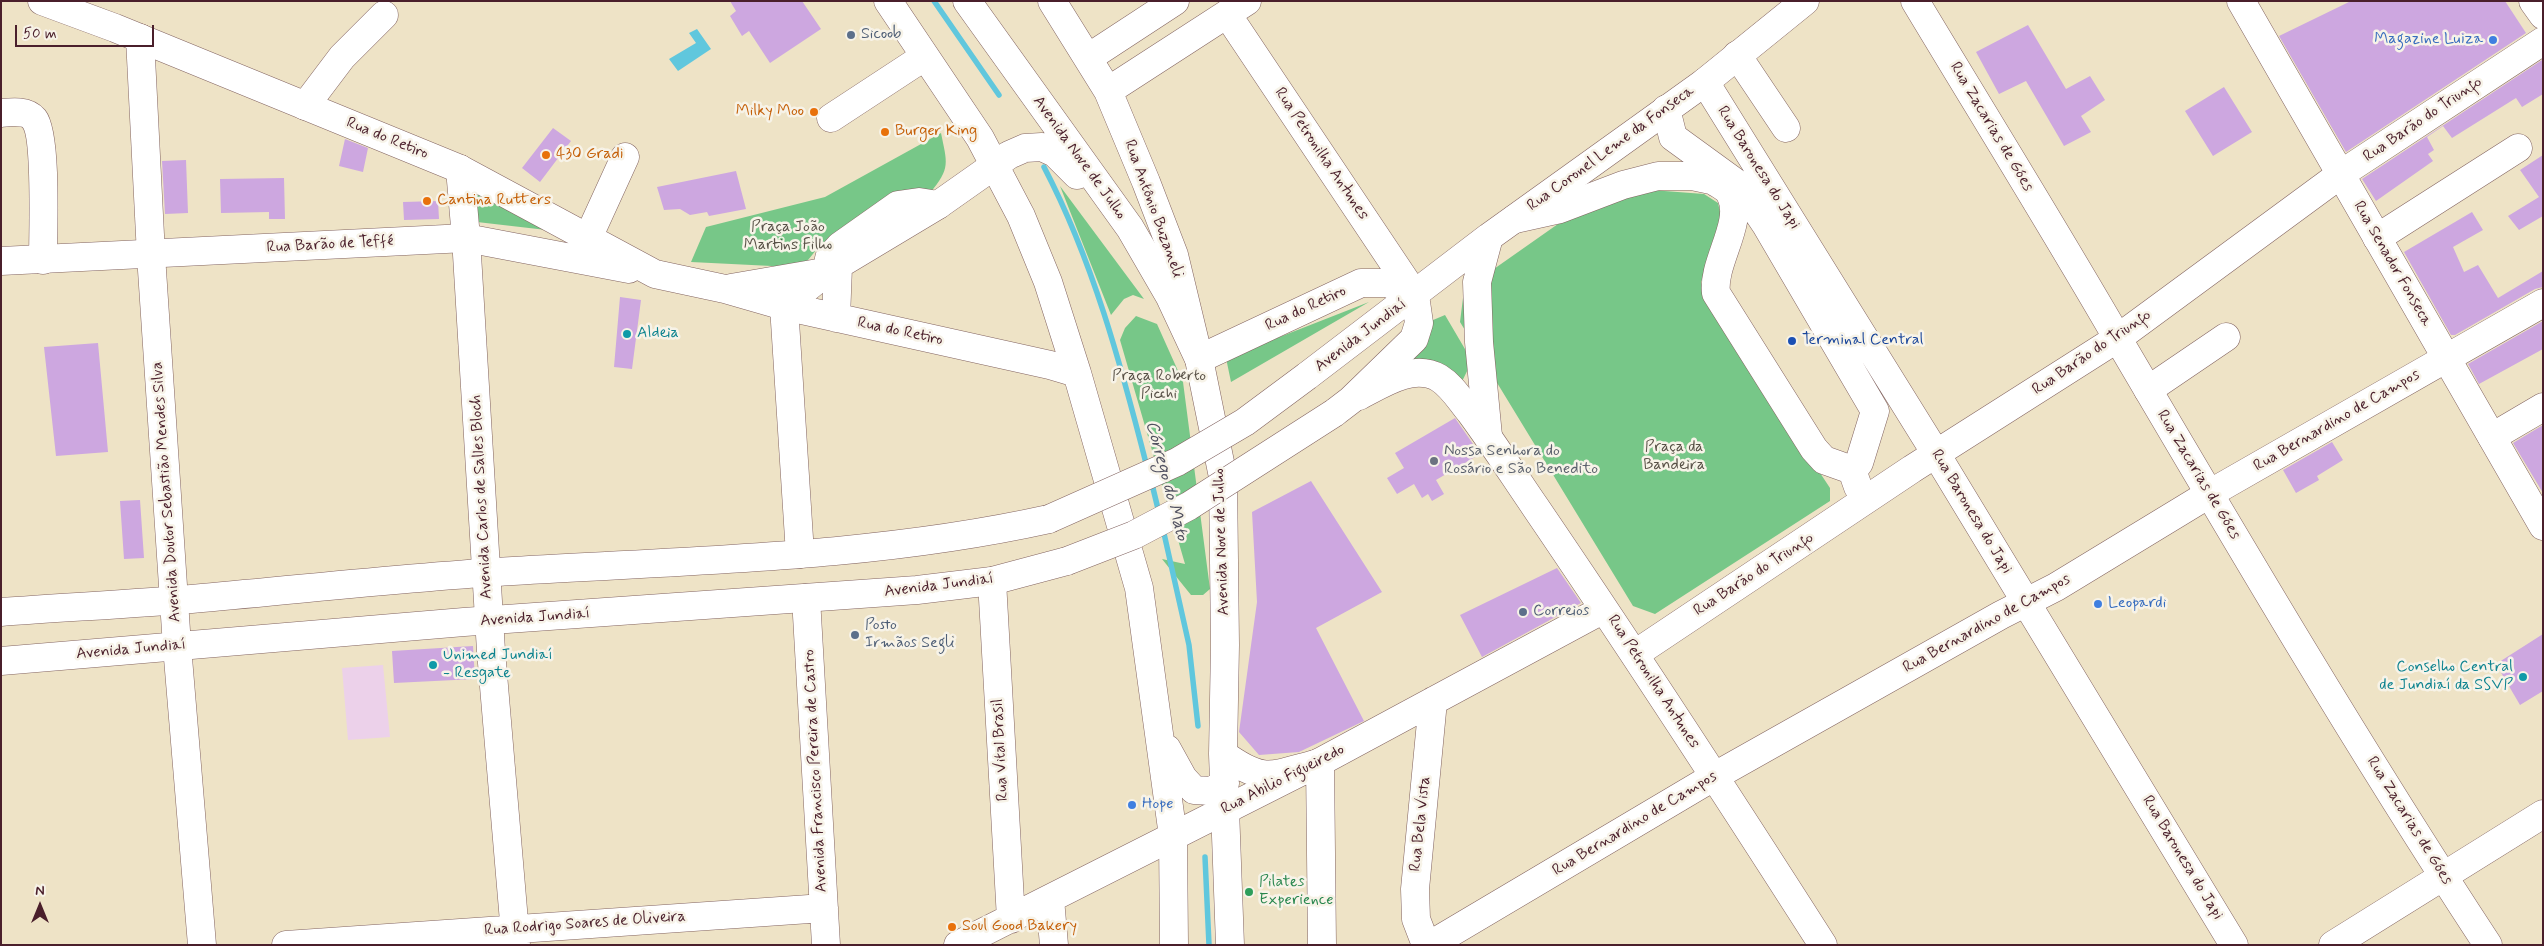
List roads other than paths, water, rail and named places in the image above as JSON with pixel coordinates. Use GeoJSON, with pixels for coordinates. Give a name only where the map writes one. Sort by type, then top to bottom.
{"type":"FeatureCollection","features":[{"type":"Feature","properties":{"kind":"main road","name":"Rua do Retiro"},"geometry":{"type":"LineString","coordinates":[[42,1],[140,38],[460,169],[655,274],[725,289],[784,306],[836,318],[1050,365],[1076,373]]}},
{"type":"Feature","properties":{"kind":"main road"},"geometry":{"type":"LineString","coordinates":[[888,1],[980,138],[1021,216],[1048,282],[1076,373],[1139,588],[1174,836],[1174,945]]}},
{"type":"Feature","properties":{"kind":"main road","name":"Avenida Nove de Julho"},"geometry":{"type":"LineString","coordinates":[[967,1],[1130,228],[1170,297],[1199,359],[1222,476],[1225,645],[1223,754],[1230,945]]}},
{"type":"Feature","properties":{"kind":"main road","name":"Rua Antônio Buzaneli"},"geometry":{"type":"LineString","coordinates":[[1052,1],[1108,90],[1174,255],[1199,359]]}},
{"type":"Feature","properties":{"kind":"main road"},"geometry":{"type":"LineString","coordinates":[[1088,58],[1175,1]]}},
{"type":"Feature","properties":{"kind":"main road","name":"Rua Coronel Leme da Fonseca"},"geometry":{"type":"LineString","coordinates":[[1415,295],[1489,237],[1705,82],[1805,1]]}},
{"type":"Feature","properties":{"kind":"main road","name":"Rua Zacarias de Góes"},"geometry":{"type":"LineString","coordinates":[[1915,1],[2118,338],[2209,494],[2442,875],[2488,945]]}},
{"type":"Feature","properties":{"kind":"main road","name":"Rua Senador Fonseca"},"geometry":{"type":"LineString","coordinates":[[2241,1],[2543,526]]}},
{"type":"Feature","properties":{"kind":"main road"},"geometry":{"type":"LineString","coordinates":[[2534,1],[2543,15]]}},
{"type":"Feature","properties":{"kind":"main road"},"geometry":{"type":"LineString","coordinates":[[1108,90],[1237,8]]}},
{"type":"Feature","properties":{"kind":"main road","name":"Rua Petronilha Antunes"},"geometry":{"type":"LineString","coordinates":[[1237,8],[1415,295]]}},
{"type":"Feature","properties":{"kind":"main road"},"geometry":{"type":"LineString","coordinates":[[306,106],[342,57],[384,15]]}},
{"type":"Feature","properties":{"kind":"main road","name":"Avenida Doutor Sebastião Mendes Silva"},"geometry":{"type":"LineString","coordinates":[[140,38],[151,255],[177,646],[202,945]]}},
{"type":"Feature","properties":{"kind":"main road","name":"Rua Barão do Triunfo"},"geometry":{"type":"LineString","coordinates":[[1635,654],[1889,484],[2118,338],[2341,174],[2543,41]]}},
{"type":"Feature","properties":{"kind":"main road"},"geometry":{"type":"LineString","coordinates":[[1737,55],[1786,128]]}},
{"type":"Feature","properties":{"kind":"main road"},"geometry":{"type":"LineString","coordinates":[[831,118],[924,57]]}},
{"type":"Feature","properties":{"kind":"main road","name":"Rua Baronesa do Japi"},"geometry":{"type":"LineString","coordinates":[[1705,82],[1936,455],[2234,945]]}},
{"type":"Feature","properties":{"kind":"main road"},"geometry":{"type":"LineString","coordinates":[[1666,109],[1673,136],[1727,183],[1766,225],[1875,411],[1855,467],[1864,502]]}},
{"type":"Feature","properties":{"kind":"main road"},"geometry":{"type":"LineString","coordinates":[[1,113],[26,114],[33,117],[37,124],[41,148],[43,260]]}},
{"type":"Feature","properties":{"kind":"main road"},"geometry":{"type":"LineString","coordinates":[[1,612],[175,600],[486,573],[800,554],[784,306],[833,269],[938,205],[1025,148],[1042,147],[1055,153],[1130,228]]}},
{"type":"Feature","properties":{"kind":"main road"},"geometry":{"type":"LineString","coordinates":[[2377,238],[2518,148]]}},
{"type":"Feature","properties":{"kind":"main road"},"geometry":{"type":"LineString","coordinates":[[588,238],[625,157]]}},
{"type":"Feature","properties":{"kind":"main road","name":"Avenida Carlos de Salles Bloch"},"geometry":{"type":"LineString","coordinates":[[460,169],[466,238],[489,621],[515,936]]}},
{"type":"Feature","properties":{"kind":"main road"},"geometry":{"type":"LineString","coordinates":[[1515,219],[1560,209],[1623,185],[1658,176],[1692,176],[1727,183]]}},
{"type":"Feature","properties":{"kind":"main road"},"geometry":{"type":"LineString","coordinates":[[1727,183],[1734,206],[1734,218],[1716,278],[1716,293],[1814,449],[1824,460],[1855,467],[1879,481],[1889,484]]}},
{"type":"Feature","properties":{"kind":"main road"},"geometry":{"type":"LineString","coordinates":[[1734,218],[1766,225]]}},
{"type":"Feature","properties":{"kind":"main road"},"geometry":{"type":"LineString","coordinates":[[1488,436],[1479,342],[1477,282],[1489,237]]}},
{"type":"Feature","properties":{"kind":"main road","name":"Rua Barão de Teffé"},"geometry":{"type":"LineString","coordinates":[[1,262],[466,238],[655,274]]}},
{"type":"Feature","properties":{"kind":"main road","name":"Rua do Retiro"},"geometry":{"type":"LineString","coordinates":[[725,289],[833,269]]}},
{"type":"Feature","properties":{"kind":"main road"},"geometry":{"type":"LineString","coordinates":[[833,269],[836,318]]}},
{"type":"Feature","properties":{"kind":"main road","name":"Rua do Retiro"},"geometry":{"type":"LineString","coordinates":[[1199,359],[1361,283],[1387,283],[1415,295]]}},
{"type":"Feature","properties":{"kind":"main road"},"geometry":{"type":"LineString","coordinates":[[1342,406],[1414,339],[1418,323],[1415,295]]}},
{"type":"Feature","properties":{"kind":"main road","name":"Avenida Jundiaí"},"geometry":{"type":"LineString","coordinates":[[800,554],[912,544],[992,532],[1048,519],[1177,462],[1245,422],[1415,295]]}},
{"type":"Feature","properties":{"kind":"main road","name":"Rua Bernardino de Campos"},"geometry":{"type":"LineString","coordinates":[[1430,945],[1715,776],[2056,587],[2209,494],[2543,303]]}},
{"type":"Feature","properties":{"kind":"main road"},"geometry":{"type":"LineString","coordinates":[[2148,390],[2226,337]]}},
{"type":"Feature","properties":{"kind":"main road","name":"Rua Petronilha Antunes"},"geometry":{"type":"LineString","coordinates":[[1342,406],[1397,377],[1424,373],[1438,378],[1451,387],[1488,436],[1635,654],[1824,945]]}},
{"type":"Feature","properties":{"kind":"main road","name":"Avenida Jundiaí"},"geometry":{"type":"LineString","coordinates":[[1,661],[489,621],[917,590],[992,581],[1066,561],[1134,534],[1189,506],[1342,406]]}},
{"type":"Feature","properties":{"kind":"main road"},"geometry":{"type":"LineString","coordinates":[[2492,437],[2543,408]]}},
{"type":"Feature","properties":{"kind":"main road","name":"Rua Vital Brasil"},"geometry":{"type":"LineString","coordinates":[[992,581],[1011,919]]}},
{"type":"Feature","properties":{"kind":"main road","name":"Avenida Francisco Pereira de Castro"},"geometry":{"type":"LineString","coordinates":[[806,598],[826,945]]}},
{"type":"Feature","properties":{"kind":"main road","name":"Rua Abilio Figueiredo"},"geometry":{"type":"LineString","coordinates":[[958,945],[1318,763],[1604,609]]}},
{"type":"Feature","properties":{"kind":"main road","name":"Rua Bela Vista"},"geometry":{"type":"LineString","coordinates":[[1426,945],[1416,919],[1415,889],[1433,701]]}},
{"type":"Feature","properties":{"kind":"main road"},"geometry":{"type":"LineString","coordinates":[[1160,736],[1183,778],[1194,790],[1212,791],[1224,783]]}},
{"type":"Feature","properties":{"kind":"main road"},"geometry":{"type":"LineString","coordinates":[[1223,754],[1245,770],[1270,776],[1318,763],[1322,945]]}},
{"type":"Feature","properties":{"kind":"main road"},"geometry":{"type":"LineString","coordinates":[[2332,945],[2543,814]]}},
{"type":"Feature","properties":{"kind":"main road"},"geometry":{"type":"LineString","coordinates":[[1050,899],[1054,945]]}},
{"type":"Feature","properties":{"kind":"main road","name":"Rua Rodrigo Soares de Oliveira"},"geometry":{"type":"LineString","coordinates":[[286,945],[515,936],[824,908]]}},
{"type":"Feature","properties":{"kind":"water"},"geometry":{"type":"Polygon","coordinates":[[[697,29],[711,49],[678,71],[669,59],[696,43],[689,33],[697,29]]]}},
{"type":"Feature","properties":{"kind":"waterway","name":"Córrego do Mato"},"geometry":{"type":"LineString","coordinates":[[934,1],[999,95]]}},
{"type":"Feature","properties":{"kind":"waterway","name":"Córrego do Mato"},"geometry":{"type":"LineString","coordinates":[[1044,167],[1077,239],[1091,276],[1116,352],[1147,467]]}},
{"type":"Feature","properties":{"kind":"waterway","name":"Córrego do Mato"},"geometry":{"type":"LineString","coordinates":[[1151,480],[1159,513]]}},
{"type":"Feature","properties":{"kind":"waterway","name":"Córrego do Mato"},"geometry":{"type":"LineString","coordinates":[[1163,529],[1189,645],[1198,726]]}},
{"type":"Feature","properties":{"kind":"waterway","name":"Córrego do Mato"},"geometry":{"type":"LineString","coordinates":[[1205,857],[1209,945]]}},
{"type":"Feature","properties":{"kind":"place","name":"Sicoob"},"geometry":{"type":"Point","coordinates":[851,35]}},
{"type":"Feature","properties":{"kind":"place","name":"Magazine Luiza"},"geometry":{"type":"Point","coordinates":[2493,40]}},
{"type":"Feature","properties":{"kind":"place","name":"Milky Moo"},"geometry":{"type":"Point","coordinates":[814,112]}},
{"type":"Feature","properties":{"kind":"place","name":"Burger King"},"geometry":{"type":"Point","coordinates":[885,132]}},
{"type":"Feature","properties":{"kind":"place","name":"430 Gradi"},"geometry":{"type":"Point","coordinates":[546,155]}},
{"type":"Feature","properties":{"kind":"place","name":"Cantina Rutters"},"geometry":{"type":"Point","coordinates":[427,201]}},
{"type":"Feature","properties":{"kind":"place","name":"Aldeia"},"geometry":{"type":"Point","coordinates":[627,334]}},
{"type":"Feature","properties":{"kind":"place","name":"Terminal Central"},"geometry":{"type":"Point","coordinates":[1792,341]}},
{"type":"Feature","properties":{"kind":"place","name":"Nossa Senhora do Rosário e São Benedito"},"geometry":{"type":"Point","coordinates":[1434,461]}},
{"type":"Feature","properties":{"kind":"place","name":"Leopardi"},"geometry":{"type":"Point","coordinates":[2098,604]}},
{"type":"Feature","properties":{"kind":"place","name":"Correios"},"geometry":{"type":"Point","coordinates":[1523,612]}},
{"type":"Feature","properties":{"kind":"place","name":"Posto Irmãos Segli"},"geometry":{"type":"Point","coordinates":[855,635]}},
{"type":"Feature","properties":{"kind":"place","name":"Unimed Jundiaí - Resgate"},"geometry":{"type":"Point","coordinates":[433,665]}},
{"type":"Feature","properties":{"kind":"place","name":"Conselho Central de Jundiaí da SSVP"},"geometry":{"type":"Point","coordinates":[2523,677]}},
{"type":"Feature","properties":{"kind":"place","name":"Hope"},"geometry":{"type":"Point","coordinates":[1132,805]}},
{"type":"Feature","properties":{"kind":"place","name":"Pilates Experience"},"geometry":{"type":"Point","coordinates":[1249,892]}},
{"type":"Feature","properties":{"kind":"place","name":"Soul Good Bakery"},"geometry":{"type":"Point","coordinates":[952,927]}},
{"type":"Feature","properties":{"kind":"park label","name":"Praça João Martins Filho"},"geometry":{"type":"Point","coordinates":[788,237]}},
{"type":"Feature","properties":{"kind":"park label","name":"Praça Roberto Picchi"},"geometry":{"type":"Point","coordinates":[1159,386]}},
{"type":"Feature","properties":{"kind":"park label","name":"Praça da Bandeira"},"geometry":{"type":"Point","coordinates":[1674,457]}}]}
